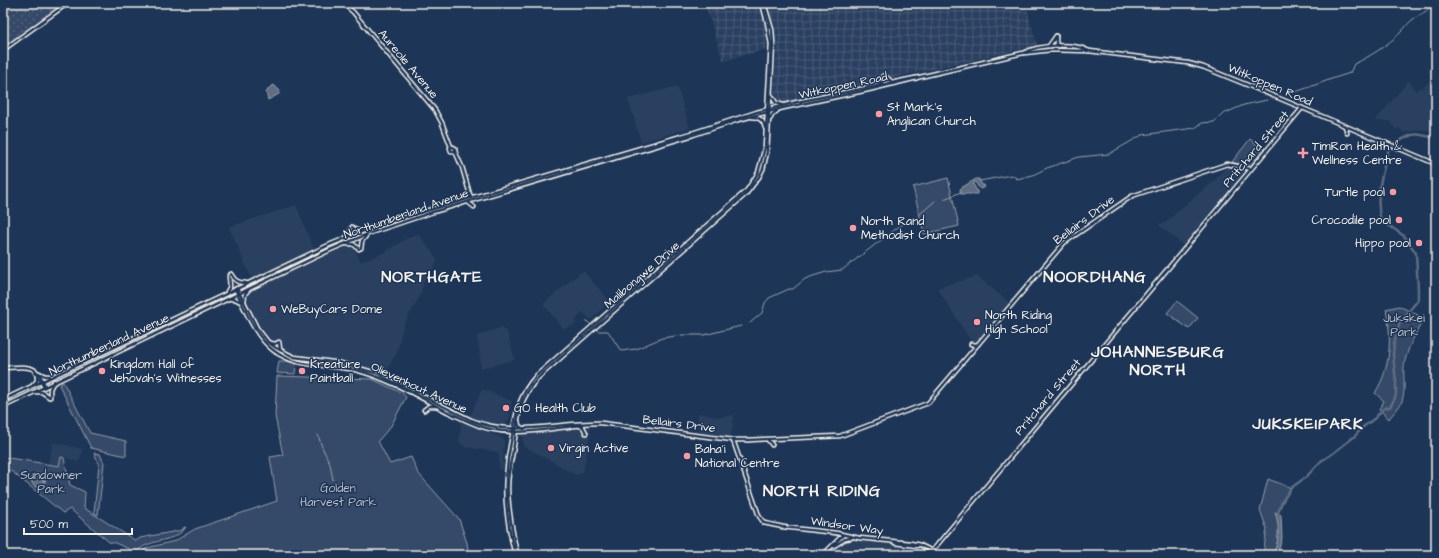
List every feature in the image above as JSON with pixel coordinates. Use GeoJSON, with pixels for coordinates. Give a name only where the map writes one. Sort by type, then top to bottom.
{"type":"FeatureCollection","features":[{"type":"Feature","properties":{"kind":"main road"},"geometry":{"type":"LineString","coordinates":[[3,50],[67,3]]}},
{"type":"Feature","properties":{"kind":"main road","name":"Aureole Avenue"},"geometry":{"type":"LineString","coordinates":[[343,3],[359,19],[435,110],[452,147],[455,148],[454,152],[462,167],[472,199]]}},
{"type":"Feature","properties":{"kind":"main road","name":"Malibongwe Drive"},"geometry":{"type":"LineString","coordinates":[[516,555],[508,494],[508,477],[514,437],[514,418],[523,394],[537,375],[746,190],[756,178],[764,151],[773,44],[772,30],[763,3]]}},
{"type":"Feature","properties":{"kind":"main road"},"geometry":{"type":"LineString","coordinates":[[1048,46],[1056,36],[1056,44],[1059,46]]}},
{"type":"Feature","properties":{"kind":"main road","name":"Witkoppen Road"},"geometry":{"type":"LineString","coordinates":[[768,111],[788,105],[881,87],[1023,52],[1033,48],[1059,46],[1090,51]]}},
{"type":"Feature","properties":{"kind":"main road","name":"Witkoppen Road"},"geometry":{"type":"LineString","coordinates":[[1023,52],[1027,53],[1051,50],[1090,51],[1188,63],[1204,67],[1436,164]]}},
{"type":"Feature","properties":{"kind":"main road"},"geometry":{"type":"LineString","coordinates":[[877,86],[882,82],[884,76],[889,81],[893,82]]}},
{"type":"Feature","properties":{"kind":"main road","name":"Witkoppen Road"},"geometry":{"type":"LineString","coordinates":[[768,111],[920,77]]}},
{"type":"Feature","properties":{"kind":"main road"},"geometry":{"type":"LineString","coordinates":[[769,93],[777,104],[788,105]]}},
{"type":"Feature","properties":{"kind":"main road"},"geometry":{"type":"LineString","coordinates":[[757,112],[762,110],[765,106],[769,93]]}},
{"type":"Feature","properties":{"kind":"main road"},"geometry":{"type":"LineString","coordinates":[[769,124],[773,114],[783,108]]}},
{"type":"Feature","properties":{"kind":"main road","name":"Pritchard Street"},"geometry":{"type":"LineString","coordinates":[[932,551],[1302,108]]}},
{"type":"Feature","properties":{"kind":"main road","name":"Malibongwe Drive"},"geometry":{"type":"LineString","coordinates":[[516,555],[508,518],[505,489],[511,440],[518,413],[526,395],[539,377],[738,202],[753,187],[766,161],[769,124],[768,111]]}},
{"type":"Feature","properties":{"kind":"main road","name":"Northumberland Avenue"},"geometry":{"type":"LineString","coordinates":[[472,199],[477,196],[692,133],[757,112],[768,111]]}},
{"type":"Feature","properties":{"kind":"main road","name":"Northumberland Avenue"},"geometry":{"type":"LineString","coordinates":[[3,407],[238,293],[370,233],[472,199],[693,135],[768,111]]}},
{"type":"Feature","properties":{"kind":"main road"},"geometry":{"type":"LineString","coordinates":[[748,118],[757,118],[762,121],[765,134]]}},
{"type":"Feature","properties":{"kind":"main road"},"geometry":{"type":"LineString","coordinates":[[1345,126],[1347,133]]}},
{"type":"Feature","properties":{"kind":"main road","name":"Bellairs Drive"},"geometry":{"type":"LineString","coordinates":[[748,440],[843,436],[928,403],[1063,244],[1132,196],[1227,164],[1251,169]]}},
{"type":"Feature","properties":{"kind":"main road"},"geometry":{"type":"LineString","coordinates":[[474,207],[466,201],[469,191],[477,196]]}},
{"type":"Feature","properties":{"kind":"main road","name":"Northumberland Avenue"},"geometry":{"type":"LineString","coordinates":[[3,400],[248,283],[361,231],[389,221],[466,201]]}},
{"type":"Feature","properties":{"kind":"main road"},"geometry":{"type":"LineString","coordinates":[[345,238],[352,228],[361,231]]}},
{"type":"Feature","properties":{"kind":"main road"},"geometry":{"type":"LineString","coordinates":[[344,244],[353,244],[360,249],[363,239],[370,233]]}},
{"type":"Feature","properties":{"kind":"main road"},"geometry":{"type":"LineString","coordinates":[[225,294],[230,286],[230,275],[237,282],[248,283]]}},
{"type":"Feature","properties":{"kind":"main road"},"geometry":{"type":"LineString","coordinates":[[226,300],[236,299],[243,303],[245,294],[251,288]]}},
{"type":"Feature","properties":{"kind":"main road","name":"Olievenhout Avenue"},"geometry":{"type":"LineString","coordinates":[[236,289],[257,328],[270,343],[282,352],[294,357],[340,363],[376,373],[471,420],[483,425],[506,430]]}},
{"type":"Feature","properties":{"kind":"main road","name":"Olievenhout Avenue"},"geometry":{"type":"LineString","coordinates":[[243,303],[253,326],[261,339],[274,351],[284,357],[303,362],[340,366],[365,372],[393,384],[476,425],[489,429],[514,431]]}},
{"type":"Feature","properties":{"kind":"main road"},"geometry":{"type":"LineString","coordinates":[[270,343],[274,344],[279,342],[282,352]]}},
{"type":"Feature","properties":{"kind":"main road"},"geometry":{"type":"LineString","coordinates":[[971,344],[976,345],[979,343]]}},
{"type":"Feature","properties":{"kind":"main road"},"geometry":{"type":"LineString","coordinates":[[3,368],[31,369],[38,374],[45,376],[54,375]]}},
{"type":"Feature","properties":{"kind":"main road"},"geometry":{"type":"LineString","coordinates":[[376,373],[382,371],[385,377]]}},
{"type":"Feature","properties":{"kind":"main road"},"geometry":{"type":"LineString","coordinates":[[38,374],[44,386]]}},
{"type":"Feature","properties":{"kind":"main road"},"geometry":{"type":"LineString","coordinates":[[31,387],[37,381],[38,374]]}},
{"type":"Feature","properties":{"kind":"main road"},"geometry":{"type":"LineString","coordinates":[[34,392],[42,392],[49,397],[50,389],[54,381]]}},
{"type":"Feature","properties":{"kind":"main road"},"geometry":{"type":"LineString","coordinates":[[424,410],[429,406],[436,406]]}},
{"type":"Feature","properties":{"kind":"main road"},"geometry":{"type":"LineString","coordinates":[[518,413],[518,424],[520,428],[525,429]]}},
{"type":"Feature","properties":{"kind":"main road"},"geometry":{"type":"LineString","coordinates":[[511,440],[506,430],[512,425],[514,418]]}},
{"type":"Feature","properties":{"kind":"main road","name":"Bellairs Drive"},"geometry":{"type":"LineString","coordinates":[[514,431],[583,423],[608,424],[733,440],[768,440],[781,438]]}},
{"type":"Feature","properties":{"kind":"main road","name":"Bellairs Drive"},"geometry":{"type":"LineString","coordinates":[[514,431],[520,432],[578,425],[608,424]]}},
{"type":"Feature","properties":{"kind":"main road"},"geometry":{"type":"LineString","coordinates":[[578,425],[583,427],[586,433]]}},
{"type":"Feature","properties":{"kind":"main road"},"geometry":{"type":"LineString","coordinates":[[514,437],[520,432]]}},
{"type":"Feature","properties":{"kind":"main road"},"geometry":{"type":"LineString","coordinates":[[733,440],[736,448]]}},
{"type":"Feature","properties":{"kind":"main road"},"geometry":{"type":"LineString","coordinates":[[736,448],[738,443],[744,440]]}},
{"type":"Feature","properties":{"kind":"main road"},"geometry":{"type":"LineString","coordinates":[[768,440],[772,445]]}},
{"type":"Feature","properties":{"kind":"main road","name":"Windsor Way"},"geometry":{"type":"LineString","coordinates":[[736,448],[762,521],[767,524],[892,542],[932,551]]}},
{"type":"Feature","properties":{"kind":"main road"},"geometry":{"type":"LineString","coordinates":[[837,542],[838,534]]}},
{"type":"Feature","properties":{"kind":"main road"},"geometry":{"type":"LineString","coordinates":[[823,555],[843,535]]}},
{"type":"Feature","properties":{"kind":"main road"},"geometry":{"type":"LineString","coordinates":[[832,547],[845,539],[856,537]]}},
{"type":"Feature","properties":{"kind":"shaded area"},"geometry":{"type":"Polygon","coordinates":[[[705,3],[1036,3],[1026,5],[1037,46],[785,102],[779,102],[773,94],[777,46],[723,61],[705,3]]]}},
{"type":"Feature","properties":{"kind":"shaded area"},"geometry":{"type":"Polygon","coordinates":[[[1409,80],[1416,91],[1420,87],[1422,89],[1431,80],[1434,84],[1436,83],[1436,130],[1419,130],[1403,133],[1400,128],[1396,130],[1390,121],[1375,121],[1409,80]]]}},
{"type":"Feature","properties":{"kind":"shaded area"},"geometry":{"type":"Polygon","coordinates":[[[274,85],[280,91],[279,94],[268,100],[266,93],[269,88],[274,85]]]}},
{"type":"Feature","properties":{"kind":"shaded area"},"geometry":{"type":"Polygon","coordinates":[[[677,86],[690,128],[641,142],[628,99],[677,86]]]}},
{"type":"Feature","properties":{"kind":"shaded area"},"geometry":{"type":"Polygon","coordinates":[[[1228,165],[1247,170],[1184,246],[1158,224],[1165,223],[1213,182],[1228,165]]]}},
{"type":"Feature","properties":{"kind":"shaded area"},"geometry":{"type":"Polygon","coordinates":[[[976,179],[979,179],[985,187],[980,189],[975,182],[973,184],[977,194],[961,194],[961,188],[976,179]]]}},
{"type":"Feature","properties":{"kind":"shaded area"},"geometry":{"type":"Polygon","coordinates":[[[296,205],[313,247],[354,247],[361,262],[385,252],[417,234],[437,259],[437,263],[425,279],[419,298],[403,326],[397,353],[385,373],[328,359],[301,358],[288,354],[273,345],[260,331],[241,294],[251,277],[229,227],[296,205]]]}},
{"type":"Feature","properties":{"kind":"shaded area"},"geometry":{"type":"Polygon","coordinates":[[[581,272],[584,272],[610,301],[591,320],[582,312],[576,320],[576,324],[564,329],[543,304],[581,272]]]}},
{"type":"Feature","properties":{"kind":"shaded area","name":"North Riding High School"},"geometry":{"type":"Polygon","coordinates":[[[977,276],[1010,303],[977,343],[971,341],[937,288],[977,276]]]}},
{"type":"Feature","properties":{"kind":"shaded area"},"geometry":{"type":"Polygon","coordinates":[[[502,327],[503,330],[507,331],[515,360],[481,368],[478,340],[476,339],[478,335],[502,327]]]}},
{"type":"Feature","properties":{"kind":"shaded area"},"geometry":{"type":"Polygon","coordinates":[[[482,389],[512,401],[509,419],[503,426],[474,420],[470,416],[482,389]]]}},
{"type":"Feature","properties":{"kind":"shaded area"},"geometry":{"type":"Polygon","coordinates":[[[698,413],[719,417],[734,415],[731,437],[698,432],[698,413]]]}},
{"type":"Feature","properties":{"kind":"shaded area"},"geometry":{"type":"Polygon","coordinates":[[[461,419],[472,426],[504,440],[503,470],[499,470],[499,454],[497,452],[465,447],[459,442],[461,419]]]}},
{"type":"Feature","properties":{"kind":"shaded area"},"geometry":{"type":"Polygon","coordinates":[[[591,425],[583,472],[576,475],[524,446],[522,434],[591,425]]]}},
{"type":"Feature","properties":{"kind":"shaded area"},"geometry":{"type":"Polygon","coordinates":[[[53,442],[83,449],[79,462],[62,457],[59,466],[48,464],[53,442]]]}},
{"type":"Feature","properties":{"kind":"shaded area"},"geometry":{"type":"Polygon","coordinates":[[[36,473],[44,476],[42,481],[46,480],[41,489],[34,486],[30,479],[36,473]]]}},
{"type":"Feature","properties":{"kind":"shaded area"},"geometry":{"type":"Polygon","coordinates":[[[1275,512],[1281,515],[1282,539],[1277,555],[1273,555],[1277,544],[1278,534],[1278,523],[1275,512]]]}},
{"type":"Feature","properties":{"kind":"shaded area"},"geometry":{"type":"Polygon","coordinates":[[[847,539],[867,540],[904,546],[895,555],[824,555],[847,539]]]}},
{"type":"Feature","properties":{"kind":"green space"},"geometry":{"type":"Polygon","coordinates":[[[3,3],[62,3],[58,8],[3,48],[3,3]]]}},
{"type":"Feature","properties":{"kind":"green space"},"geometry":{"type":"Polygon","coordinates":[[[1250,139],[1262,149],[1262,152],[1249,167],[1232,162],[1250,139]]]}},
{"type":"Feature","properties":{"kind":"green space"},"geometry":{"type":"Polygon","coordinates":[[[948,178],[959,226],[924,234],[913,187],[948,178]]]}},
{"type":"Feature","properties":{"kind":"green space"},"geometry":{"type":"Polygon","coordinates":[[[1177,301],[1198,318],[1189,329],[1167,313],[1177,301]]]}},
{"type":"Feature","properties":{"kind":"green space","name":"Jukskei Park"},"geometry":{"type":"Polygon","coordinates":[[[1399,306],[1424,318],[1405,360],[1404,393],[1402,401],[1389,419],[1379,409],[1384,401],[1375,393],[1384,373],[1389,352],[1389,330],[1386,309],[1399,306]]]}},
{"type":"Feature","properties":{"kind":"green space"},"geometry":{"type":"Polygon","coordinates":[[[279,361],[296,363],[295,374],[277,373],[279,361]]]}},
{"type":"Feature","properties":{"kind":"green space","name":"Golden Harvest Park"},"geometry":{"type":"Polygon","coordinates":[[[277,376],[372,379],[402,393],[406,397],[391,426],[378,441],[390,464],[411,457],[418,473],[459,519],[467,543],[469,555],[148,555],[142,552],[147,548],[175,541],[195,529],[277,501],[270,457],[283,455],[275,416],[277,376]]]}},
{"type":"Feature","properties":{"kind":"green space"},"geometry":{"type":"Polygon","coordinates":[[[63,382],[90,433],[126,441],[126,456],[91,448],[59,385],[63,382]]]}},
{"type":"Feature","properties":{"kind":"green space"},"geometry":{"type":"Polygon","coordinates":[[[94,453],[100,454],[104,463],[98,515],[94,513],[99,464],[94,453]]]}},
{"type":"Feature","properties":{"kind":"green space","name":"Sundowner Park"},"geometry":{"type":"Polygon","coordinates":[[[3,457],[59,466],[61,457],[64,458],[70,485],[85,492],[84,508],[136,541],[140,538],[183,530],[183,528],[186,527],[183,531],[174,537],[146,545],[136,552],[109,542],[70,509],[63,513],[11,471],[3,470],[3,457]]]}},
{"type":"Feature","properties":{"kind":"green space"},"geometry":{"type":"Polygon","coordinates":[[[1268,479],[1291,488],[1282,502],[1278,513],[1281,540],[1276,555],[1263,555],[1267,529],[1260,510],[1268,479]]]}},
{"type":"Feature","properties":{"kind":"waterway"},"geometry":{"type":"LineString","coordinates":[[1289,94],[1350,73],[1354,64],[1385,46],[1411,21],[1426,11],[1434,3]]}},
{"type":"Feature","properties":{"kind":"waterway"},"geometry":{"type":"LineString","coordinates":[[980,181],[1011,175],[1017,179],[1033,175],[1047,168],[1079,157],[1109,154],[1142,135],[1195,128],[1202,123],[1214,122],[1223,114],[1244,105],[1267,100]]}},
{"type":"Feature","properties":{"kind":"waterway"},"geometry":{"type":"LineString","coordinates":[[1279,516],[1278,513],[1282,502],[1291,488],[1306,477],[1321,461],[1355,436],[1384,408],[1390,407],[1395,398],[1396,382],[1393,355],[1394,343],[1400,322],[1418,300],[1416,253],[1404,236],[1381,220],[1379,212],[1379,189],[1390,147],[1412,135],[1436,137]]}},
{"type":"Feature","properties":{"kind":"waterway"},"geometry":{"type":"LineString","coordinates":[[944,199],[961,192]]}},
{"type":"Feature","properties":{"kind":"waterway"},"geometry":{"type":"LineString","coordinates":[[920,214],[935,201]]}},
{"type":"Feature","properties":{"kind":"waterway"},"geometry":{"type":"LineString","coordinates":[[750,323],[762,313],[765,303],[769,298],[789,289],[793,289],[805,279],[810,277],[826,272],[842,270],[897,228],[910,220]]}},
{"type":"Feature","properties":{"kind":"waterway"},"geometry":{"type":"LineString","coordinates":[[585,319],[590,324]]}},
{"type":"Feature","properties":{"kind":"waterway"},"geometry":{"type":"LineString","coordinates":[[596,329],[599,331],[608,331],[621,351],[636,349],[662,338],[682,335],[704,335],[741,326]]}},
{"type":"Feature","properties":{"kind":"waterway"},"geometry":{"type":"LineString","coordinates":[[318,435],[330,464],[333,480]]}},
{"type":"Feature","properties":{"kind":"place","name":"St Mark's Anglican Church"},"geometry":{"type":"Point","coordinates":[879,114]}},
{"type":"Feature","properties":{"kind":"place","name":"TimRon Health & Wellness Centre"},"geometry":{"type":"Point","coordinates":[1303,153]}},
{"type":"Feature","properties":{"kind":"place","name":"Turtle pool"},"geometry":{"type":"Point","coordinates":[1393,192]}},
{"type":"Feature","properties":{"kind":"place","name":"Crocodile pool"},"geometry":{"type":"Point","coordinates":[1399,220]}},
{"type":"Feature","properties":{"kind":"place","name":"North Rand Methodist Church"},"geometry":{"type":"Point","coordinates":[853,228]}},
{"type":"Feature","properties":{"kind":"place","name":"Hippo pool"},"geometry":{"type":"Point","coordinates":[1419,243]}},
{"type":"Feature","properties":{"kind":"place","name":"WeBuyCars Dome"},"geometry":{"type":"Point","coordinates":[273,309]}},
{"type":"Feature","properties":{"kind":"place","name":"North Riding High School"},"geometry":{"type":"Point","coordinates":[977,322]}},
{"type":"Feature","properties":{"kind":"place","name":"Kingdom Hall of Jehovah's Witnesses"},"geometry":{"type":"Point","coordinates":[102,371]}},
{"type":"Feature","properties":{"kind":"place","name":"Kreature Paintball"},"geometry":{"type":"Point","coordinates":[302,371]}},
{"type":"Feature","properties":{"kind":"place","name":"GO Health Club"},"geometry":{"type":"Point","coordinates":[506,408]}},
{"type":"Feature","properties":{"kind":"place","name":"Virgin Active"},"geometry":{"type":"Point","coordinates":[551,448]}},
{"type":"Feature","properties":{"kind":"place","name":"Baha'i National Centre"},"geometry":{"type":"Point","coordinates":[687,456]}},
{"type":"Feature","properties":{"kind":"district","name":"NORTHGATE"},"geometry":{"type":"Point","coordinates":[432,277]}},
{"type":"Feature","properties":{"kind":"district","name":"NOORDHANG"},"geometry":{"type":"Point","coordinates":[1095,277]}},
{"type":"Feature","properties":{"kind":"district","name":"JOHANNESBURG NORTH"},"geometry":{"type":"Point","coordinates":[1158,361]}},
{"type":"Feature","properties":{"kind":"district","name":"JUKSKEIPARK"},"geometry":{"type":"Point","coordinates":[1308,424]}},
{"type":"Feature","properties":{"kind":"district","name":"NORTH RIDING"},"geometry":{"type":"Point","coordinates":[822,491]}}]}
